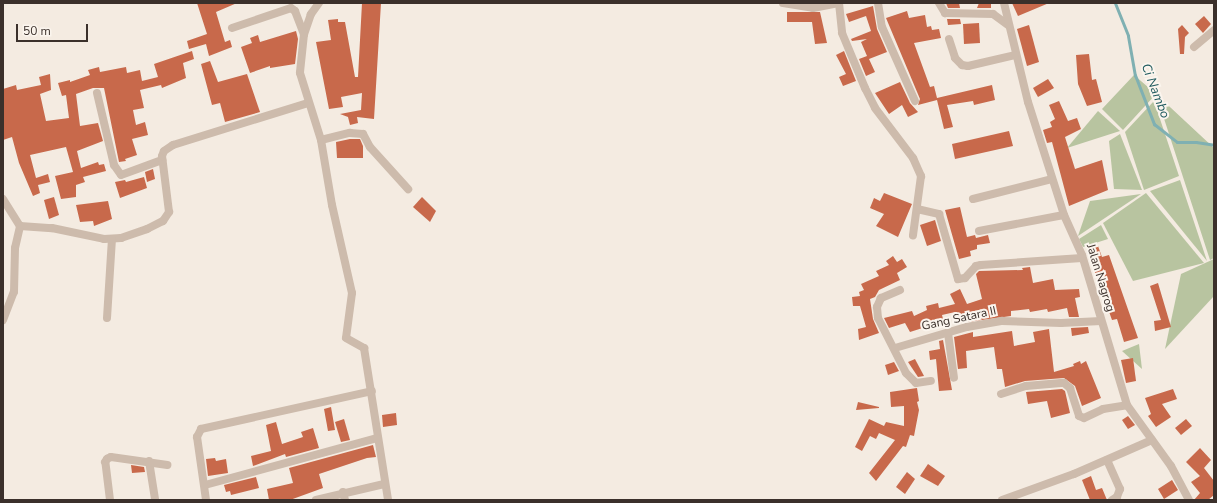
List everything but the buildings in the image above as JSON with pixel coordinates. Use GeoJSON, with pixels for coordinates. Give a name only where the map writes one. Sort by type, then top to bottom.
{"type":"FeatureCollection","features":[{"type":"Feature","properties":{"kind":"street"},"geometry":{"type":"LineString","coordinates":[[319,3],[311,14],[304,34],[300,72],[308,103],[321,140],[332,205],[352,292],[346,338],[364,348],[372,391],[384,484],[388,500]]}},
{"type":"Feature","properties":{"kind":"street"},"geometry":{"type":"LineString","coordinates":[[783,3],[813,8],[839,3],[842,34],[865,88],[876,108],[913,158],[921,176],[913,235]]}},
{"type":"Feature","properties":{"kind":"street"},"geometry":{"type":"LineString","coordinates":[[878,3],[882,27],[916,101]]}},
{"type":"Feature","properties":{"kind":"street"},"geometry":{"type":"LineString","coordinates":[[939,3],[945,13],[993,14],[1008,25]]}},
{"type":"Feature","properties":{"kind":"street","name":"Jalan Nagrog"},"geometry":{"type":"LineString","coordinates":[[1004,3],[1015,55],[1052,179],[1064,216],[1082,258],[1127,405],[1171,466],[1189,500]]}},
{"type":"Feature","properties":{"kind":"street"},"geometry":{"type":"LineString","coordinates":[[232,28],[291,8],[295,11],[304,34]]}},
{"type":"Feature","properties":{"kind":"street"},"geometry":{"type":"LineString","coordinates":[[1194,47],[1214,30]]}},
{"type":"Feature","properties":{"kind":"street"},"geometry":{"type":"LineString","coordinates":[[949,39],[955,58],[968,66],[1015,55]]}},
{"type":"Feature","properties":{"kind":"street"},"geometry":{"type":"LineString","coordinates":[[97,93],[114,165],[121,175],[162,160]]}},
{"type":"Feature","properties":{"kind":"street"},"geometry":{"type":"LineString","coordinates":[[20,226],[32,225],[112,239],[146,229],[168,216],[162,153],[173,145],[308,103]]}},
{"type":"Feature","properties":{"kind":"street"},"geometry":{"type":"LineString","coordinates":[[321,140],[350,134],[363,134],[370,147],[408,189]]}},
{"type":"Feature","properties":{"kind":"street"},"geometry":{"type":"LineString","coordinates":[[973,199],[1052,179]]}},
{"type":"Feature","properties":{"kind":"street"},"geometry":{"type":"LineString","coordinates":[[3,199],[20,226],[15,248],[14,292],[3,320]]}},
{"type":"Feature","properties":{"kind":"street"},"geometry":{"type":"LineString","coordinates":[[917,209],[939,214],[958,279],[965,278],[976,266],[1082,258]]}},
{"type":"Feature","properties":{"kind":"street"},"geometry":{"type":"LineString","coordinates":[[980,231],[1064,216]]}},
{"type":"Feature","properties":{"kind":"street"},"geometry":{"type":"LineString","coordinates":[[107,318],[112,239]]}},
{"type":"Feature","properties":{"kind":"street"},"geometry":{"type":"LineString","coordinates":[[900,290],[881,298],[877,307],[878,318],[895,348],[906,373],[913,381],[920,384],[930,381]]}},
{"type":"Feature","properties":{"kind":"street","name":"Gang Satara II"},"geometry":{"type":"LineString","coordinates":[[895,348],[948,333],[1002,321],[1062,324],[1101,321]]}},
{"type":"Feature","properties":{"kind":"street"},"geometry":{"type":"LineString","coordinates":[[948,333],[954,378]]}},
{"type":"Feature","properties":{"kind":"street"},"geometry":{"type":"LineString","coordinates":[[1000,394],[1026,386],[1058,382],[1070,388],[1077,410],[1082,417],[1127,405]]}},
{"type":"Feature","properties":{"kind":"street"},"geometry":{"type":"LineString","coordinates":[[206,500],[197,437],[201,428],[372,391]]}},
{"type":"Feature","properties":{"kind":"street"},"geometry":{"type":"LineString","coordinates":[[205,485],[377,438]]}},
{"type":"Feature","properties":{"kind":"street"},"geometry":{"type":"LineString","coordinates":[[1002,500],[1107,460],[1152,440]]}},
{"type":"Feature","properties":{"kind":"street"},"geometry":{"type":"LineString","coordinates":[[110,500],[105,462],[107,459],[111,457],[149,461],[167,465]]}},
{"type":"Feature","properties":{"kind":"street"},"geometry":{"type":"LineString","coordinates":[[1107,460],[1120,489],[1117,497],[1112,500]]}},
{"type":"Feature","properties":{"kind":"street"},"geometry":{"type":"LineString","coordinates":[[149,461],[155,500]]}},
{"type":"Feature","properties":{"kind":"street"},"geometry":{"type":"LineString","coordinates":[[316,500],[344,496],[384,484]]}},
{"type":"Feature","properties":{"kind":"green space"},"geometry":{"type":"Polygon","coordinates":[[[1134,75],[1156,94],[1123,130],[1102,109],[1134,75]]]}},
{"type":"Feature","properties":{"kind":"green space"},"geometry":{"type":"Polygon","coordinates":[[[1156,94],[1214,148],[1214,258],[1210,260],[1156,94]]]}},
{"type":"Feature","properties":{"kind":"green space"},"geometry":{"type":"Polygon","coordinates":[[[1154,101],[1179,176],[1144,190],[1125,132],[1154,101]]]}},
{"type":"Feature","properties":{"kind":"green space"},"geometry":{"type":"Polygon","coordinates":[[[1098,111],[1120,131],[1067,148],[1098,111]]]}},
{"type":"Feature","properties":{"kind":"green space"},"geometry":{"type":"Polygon","coordinates":[[[1120,134],[1142,190],[1114,189],[1109,141],[1120,134]]]}},
{"type":"Feature","properties":{"kind":"green space"},"geometry":{"type":"Polygon","coordinates":[[[1180,180],[1207,261],[1150,191],[1180,180]]]}},
{"type":"Feature","properties":{"kind":"green space"},"geometry":{"type":"Polygon","coordinates":[[[1146,193],[1204,263],[1133,281],[1103,223],[1146,193]]]}},
{"type":"Feature","properties":{"kind":"green space"},"geometry":{"type":"Polygon","coordinates":[[[1141,194],[1078,236],[1090,201],[1141,194]]]}},
{"type":"Feature","properties":{"kind":"green space"},"geometry":{"type":"Polygon","coordinates":[[[1101,225],[1108,239],[1083,247],[1079,239],[1101,225]]]}},
{"type":"Feature","properties":{"kind":"green space"},"geometry":{"type":"Polygon","coordinates":[[[1214,259],[1214,296],[1165,349],[1181,274],[1214,259]]]}},
{"type":"Feature","properties":{"kind":"green space"},"geometry":{"type":"Polygon","coordinates":[[[1139,344],[1142,369],[1122,351],[1139,344]]]}},
{"type":"Feature","properties":{"kind":"waterway","name":"Ci Nambo"},"geometry":{"type":"LineString","coordinates":[[1115,3],[1128,36],[1135,75],[1154,124],[1177,142],[1196,142],[1214,145]]}}]}
